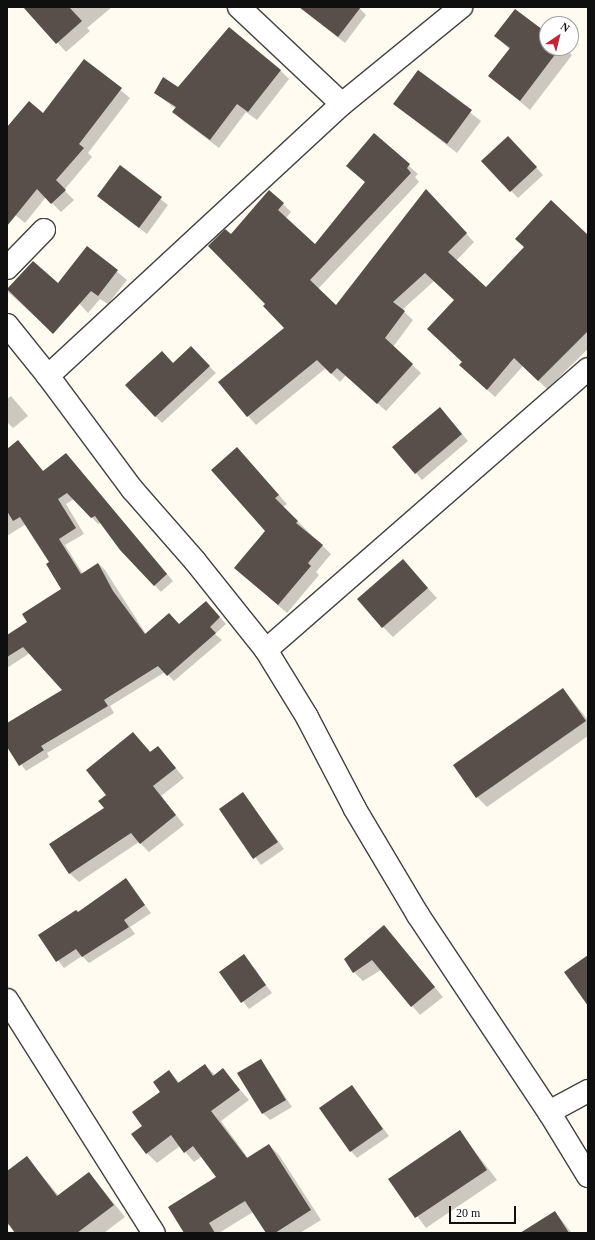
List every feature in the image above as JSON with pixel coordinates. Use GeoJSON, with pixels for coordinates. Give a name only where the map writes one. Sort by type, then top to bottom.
{"type":"FeatureCollection","features":[{"type":"Feature","properties":{"kind":"street"},"geometry":{"type":"LineString","coordinates":[[239,7],[342,104]]}},
{"type":"Feature","properties":{"kind":"street"},"geometry":{"type":"LineString","coordinates":[[48,376],[342,104],[461,7]]}},
{"type":"Feature","properties":{"kind":"street"},"geometry":{"type":"LineString","coordinates":[[7,268],[44,230]]}},
{"type":"Feature","properties":{"kind":"street"},"geometry":{"type":"LineString","coordinates":[[7,325],[48,376],[132,489],[195,561],[266,650],[307,717],[355,809],[418,915],[549,1112],[588,1176]]}},
{"type":"Feature","properties":{"kind":"street"},"geometry":{"type":"LineString","coordinates":[[266,650],[588,369]]}},
{"type":"Feature","properties":{"kind":"street"},"geometry":{"type":"LineString","coordinates":[[7,1000],[154,1233]]}},
{"type":"Feature","properties":{"kind":"street"},"geometry":{"type":"LineString","coordinates":[[549,1112],[588,1091]]}},
{"type":"Feature","properties":{"kind":"building"},"geometry":{"type":"Polygon","coordinates":[[[23,7],[69,7],[82,21],[56,44],[23,7]]]}},
{"type":"Feature","properties":{"kind":"building"},"geometry":{"type":"Polygon","coordinates":[[[299,7],[361,7],[338,37],[299,7]]]}},
{"type":"Feature","properties":{"kind":"building"},"geometry":{"type":"Polygon","coordinates":[[[515,9],[539,27],[539,56],[554,56],[520,101],[488,76],[510,48],[494,36],[515,9]]]}},
{"type":"Feature","properties":{"kind":"building"},"geometry":{"type":"Polygon","coordinates":[[[229,27],[281,70],[248,112],[237,104],[210,140],[172,112],[176,107],[154,93],[163,77],[178,87],[229,27]]]}},
{"type":"Feature","properties":{"kind":"building"},"geometry":{"type":"Polygon","coordinates":[[[84,59],[122,88],[79,144],[84,148],[56,180],[66,190],[51,204],[37,189],[7,226],[7,127],[29,101],[43,113],[84,59]]]}},
{"type":"Feature","properties":{"kind":"building"},"geometry":{"type":"Polygon","coordinates":[[[418,70],[472,110],[447,144],[393,104],[418,70]]]}},
{"type":"Feature","properties":{"kind":"building"},"geometry":{"type":"Polygon","coordinates":[[[374,133],[410,164],[407,168],[411,173],[310,280],[336,305],[426,189],[467,233],[448,252],[486,287],[524,247],[515,239],[551,200],[588,235],[588,331],[538,381],[514,358],[487,390],[459,365],[462,362],[427,329],[454,300],[425,273],[393,302],[405,311],[385,338],[413,364],[377,404],[337,368],[331,374],[317,360],[247,417],[218,382],[284,328],[263,306],[265,304],[208,246],[225,229],[231,234],[269,190],[284,203],[278,210],[315,244],[365,182],[346,166],[374,133]]]}},
{"type":"Feature","properties":{"kind":"building"},"geometry":{"type":"Polygon","coordinates":[[[508,136],[537,167],[510,192],[481,161],[508,136]]]}},
{"type":"Feature","properties":{"kind":"building"},"geometry":{"type":"Polygon","coordinates":[[[120,165],[162,197],[139,228],[97,196],[120,165]]]}},
{"type":"Feature","properties":{"kind":"building"},"geometry":{"type":"Polygon","coordinates":[[[87,246],[118,270],[98,296],[91,291],[53,334],[7,289],[33,261],[58,283],[87,246]]]}},
{"type":"Feature","properties":{"kind":"building"},"geometry":{"type":"Polygon","coordinates":[[[191,346],[210,366],[155,417],[125,385],[162,351],[173,363],[191,346]]]}},
{"type":"Feature","properties":{"kind":"building"},"geometry":{"type":"Polygon","coordinates":[[[440,407],[462,434],[415,474],[392,447],[440,407]]]}},
{"type":"Feature","properties":{"kind":"building"},"geometry":{"type":"Polygon","coordinates":[[[18,440],[43,471],[66,453],[167,574],[154,586],[120,550],[95,516],[91,518],[67,493],[58,499],[76,528],[59,539],[81,574],[98,563],[113,591],[145,634],[169,613],[179,624],[206,601],[220,617],[210,627],[216,633],[167,676],[158,666],[104,700],[108,706],[41,746],[44,750],[19,766],[7,747],[7,723],[62,690],[23,647],[7,657],[7,635],[27,622],[22,614],[61,589],[46,564],[49,562],[20,517],[13,521],[7,511],[7,449],[18,440]]]}},
{"type":"Feature","properties":{"kind":"building"},"geometry":{"type":"Polygon","coordinates":[[[237,447],[279,495],[275,498],[298,521],[296,523],[323,545],[308,563],[311,566],[278,605],[234,568],[265,531],[211,470],[237,447]]]}},
{"type":"Feature","properties":{"kind":"building"},"geometry":{"type":"Polygon","coordinates":[[[403,559],[428,588],[382,628],[357,599],[403,559]]]}},
{"type":"Feature","properties":{"kind":"building"},"geometry":{"type":"Polygon","coordinates":[[[563,688],[586,721],[476,798],[453,765],[563,688]]]}},
{"type":"Feature","properties":{"kind":"building"},"geometry":{"type":"Polygon","coordinates":[[[133,732],[150,752],[158,746],[176,768],[153,786],[176,815],[140,844],[131,833],[69,874],[49,844],[104,808],[98,801],[106,795],[86,770],[133,732]]]}},
{"type":"Feature","properties":{"kind":"building"},"geometry":{"type":"Polygon","coordinates":[[[243,792],[278,842],[253,859],[219,809],[243,792]]]}},
{"type":"Feature","properties":{"kind":"building"},"geometry":{"type":"Polygon","coordinates":[[[126,878],[145,905],[124,920],[129,927],[82,957],[76,949],[56,962],[38,935],[76,910],[78,912],[126,878]]]}},
{"type":"Feature","properties":{"kind":"building"},"geometry":{"type":"Polygon","coordinates":[[[384,925],[435,987],[411,1007],[372,960],[353,973],[344,959],[384,925]]]}},
{"type":"Feature","properties":{"kind":"building"},"geometry":{"type":"Polygon","coordinates":[[[244,954],[266,985],[241,1003],[219,972],[244,954]]]}},
{"type":"Feature","properties":{"kind":"building"},"geometry":{"type":"Polygon","coordinates":[[[588,955],[588,1006],[564,972],[588,955]]]}},
{"type":"Feature","properties":{"kind":"building"},"geometry":{"type":"Polygon","coordinates":[[[261,1059],[286,1100],[262,1114],[237,1073],[261,1059]]]}},
{"type":"Feature","properties":{"kind":"building"},"geometry":{"type":"Polygon","coordinates":[[[205,1064],[213,1076],[223,1068],[240,1090],[211,1111],[247,1158],[269,1144],[311,1210],[275,1233],[266,1233],[245,1201],[209,1223],[215,1233],[184,1233],[168,1207],[216,1177],[193,1146],[184,1153],[171,1135],[146,1154],[131,1134],[142,1126],[132,1112],[160,1092],[153,1082],[169,1070],[178,1083],[205,1064]]]}},
{"type":"Feature","properties":{"kind":"building"},"geometry":{"type":"Polygon","coordinates":[[[352,1085],[383,1129],[350,1152],[319,1108],[352,1085]]]}},
{"type":"Feature","properties":{"kind":"building"},"geometry":{"type":"Polygon","coordinates":[[[460,1130],[487,1170],[415,1218],[388,1179],[460,1130]]]}},
{"type":"Feature","properties":{"kind":"building"},"geometry":{"type":"Polygon","coordinates":[[[27,1156],[57,1196],[89,1172],[114,1205],[77,1233],[15,1233],[7,1222],[7,1171],[27,1156]]]}},
{"type":"Feature","properties":{"kind":"building"},"geometry":{"type":"Polygon","coordinates":[[[555,1211],[569,1233],[520,1233],[555,1211]]]}}]}
